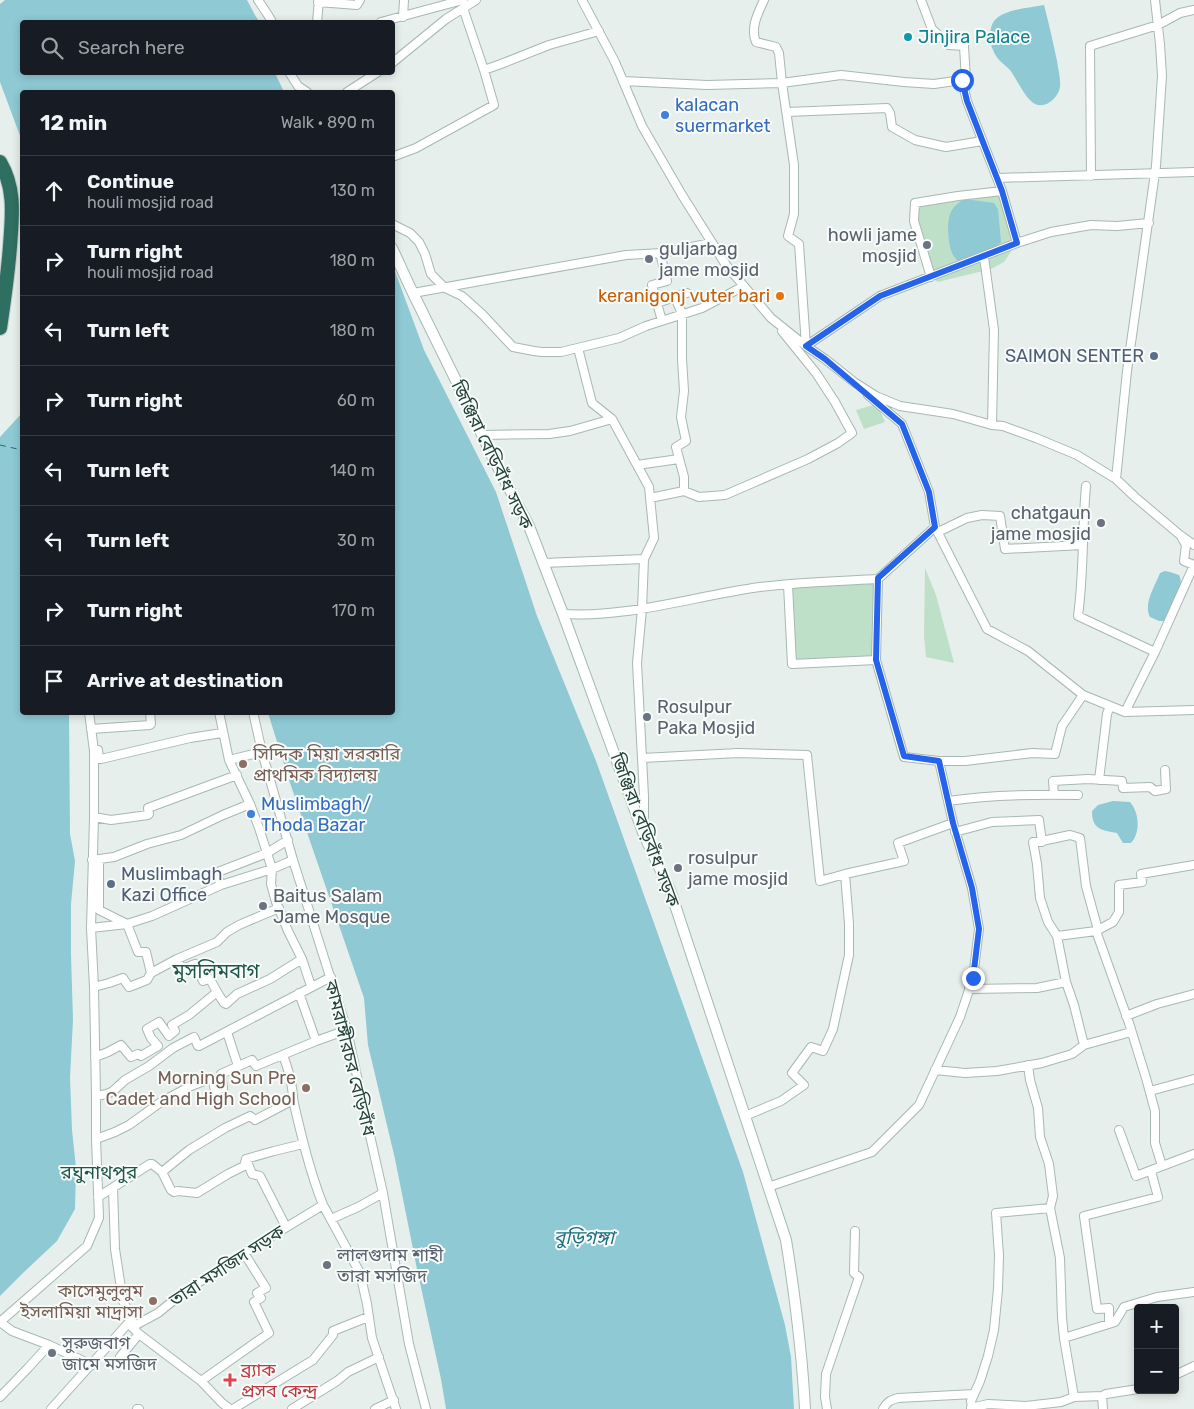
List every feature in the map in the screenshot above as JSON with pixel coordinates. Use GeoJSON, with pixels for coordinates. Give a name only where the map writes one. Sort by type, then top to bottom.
{"type":"FeatureCollection","features":[{"type":"Feature","properties":{"kind":"highway"},"geometry":{"type":"LineString","coordinates":[[0,328],[8,277],[13,206],[9,182],[1,165]]}},
{"type":"Feature","properties":{"kind":"street"},"geometry":{"type":"LineString","coordinates":[[258,0],[271,20]]}},
{"type":"Feature","properties":{"kind":"street"},"geometry":{"type":"LineString","coordinates":[[317,20],[318,1],[357,5],[360,0]]}},
{"type":"Feature","properties":{"kind":"street"},"geometry":{"type":"LineString","coordinates":[[403,16],[404,0]]}},
{"type":"Feature","properties":{"kind":"street"},"geometry":{"type":"LineString","coordinates":[[388,20],[476,0]]}},
{"type":"Feature","properties":{"kind":"street"},"geometry":{"type":"LineString","coordinates":[[582,0],[615,62],[642,126],[711,243],[726,265],[816,372],[852,433],[808,459],[726,495],[699,497],[684,491],[650,498]]}},
{"type":"Feature","properties":{"kind":"street"},"geometry":{"type":"LineString","coordinates":[[764,0],[756,16],[754,38],[756,42],[776,47],[779,53],[794,165],[794,214],[788,236],[799,244],[806,346]]}},
{"type":"Feature","properties":{"kind":"street"},"geometry":{"type":"LineString","coordinates":[[623,81],[707,86],[782,83],[841,75],[934,84],[966,80],[964,46],[949,44],[932,29],[921,0]]}},
{"type":"Feature","properties":{"kind":"street"},"geometry":{"type":"LineString","coordinates":[[1116,479],[1127,371],[1155,174],[1162,76],[1155,0]]}},
{"type":"Feature","properties":{"kind":"street"},"geometry":{"type":"LineString","coordinates":[[395,60],[446,18],[461,2]]}},
{"type":"Feature","properties":{"kind":"street"},"geometry":{"type":"LineString","coordinates":[[395,156],[416,148],[494,105],[461,2]]}},
{"type":"Feature","properties":{"kind":"street"},"geometry":{"type":"LineString","coordinates":[[1091,176],[1090,46],[1158,25],[1180,13],[1194,10]]}},
{"type":"Feature","properties":{"kind":"street"},"geometry":{"type":"LineString","coordinates":[[484,70],[549,45],[599,31]]}},
{"type":"Feature","properties":{"kind":"street"},"geometry":{"type":"LineString","coordinates":[[291,75],[298,86],[304,90]]}},
{"type":"Feature","properties":{"kind":"street"},"geometry":{"type":"LineString","coordinates":[[350,90],[373,75]]}},
{"type":"Feature","properties":{"kind":"street"},"geometry":{"type":"LineString","coordinates":[[962,80],[967,101],[1002,191],[1017,243]]}},
{"type":"Feature","properties":{"kind":"street"},"geometry":{"type":"LineString","coordinates":[[787,112],[886,108],[890,113],[892,127],[915,140],[946,147],[982,141]]}},
{"type":"Feature","properties":{"kind":"street"},"geometry":{"type":"LineString","coordinates":[[997,178],[1194,172]]}},
{"type":"Feature","properties":{"kind":"street"},"geometry":{"type":"LineString","coordinates":[[931,277],[914,221],[915,203],[1002,191]]}},
{"type":"Feature","properties":{"kind":"street"},"geometry":{"type":"LineString","coordinates":[[806,346],[880,296],[1017,243],[1067,229],[1149,223]]}},
{"type":"Feature","properties":{"kind":"street"},"geometry":{"type":"LineString","coordinates":[[395,226],[410,233],[419,242],[431,274],[445,288],[462,296],[513,347],[542,352],[561,352],[619,338],[702,308],[744,286]]}},
{"type":"Feature","properties":{"kind":"street"},"geometry":{"type":"LineString","coordinates":[[413,293],[617,256],[660,253],[711,243]]}},
{"type":"Feature","properties":{"kind":"street"},"geometry":{"type":"LineString","coordinates":[[660,253],[667,281],[652,285],[662,321]]}},
{"type":"Feature","properties":{"kind":"street","name":"জিঞ্জিরা বেড়িবাঁধ সড়ক"},"geometry":{"type":"LineString","coordinates":[[395,254],[492,456],[529,526],[564,614],[644,835],[670,890],[786,1240],[801,1348],[806,1409]]}},
{"type":"Feature","properties":{"kind":"street"},"geometry":{"type":"LineString","coordinates":[[984,257],[994,330],[992,425]]}},
{"type":"Feature","properties":{"kind":"street"},"geometry":{"type":"LineString","coordinates":[[657,303],[687,293]]}},
{"type":"Feature","properties":{"kind":"street"},"geometry":{"type":"LineString","coordinates":[[675,297],[682,314],[684,391],[681,417],[686,441],[676,447],[684,478],[684,491]]}},
{"type":"Feature","properties":{"kind":"street"},"geometry":{"type":"LineString","coordinates":[[771,318],[854,382],[902,424],[929,492],[936,529],[987,629],[1028,651],[1084,695],[1125,712],[1194,710]]}},
{"type":"Feature","properties":{"kind":"street"},"geometry":{"type":"LineString","coordinates":[[578,348],[592,403],[612,419],[649,487],[654,538],[644,558],[637,663],[644,796],[644,835]]}},
{"type":"Feature","properties":{"kind":"street"},"geometry":{"type":"LineString","coordinates":[[854,382],[876,396],[900,406],[952,414],[992,425],[1003,426],[1077,455],[1116,479],[1180,536],[1194,545]]}},
{"type":"Feature","properties":{"kind":"street"},"geometry":{"type":"LineString","coordinates":[[482,434],[549,434],[570,431],[612,419]]}},
{"type":"Feature","properties":{"kind":"street"},"geometry":{"type":"LineString","coordinates":[[637,465],[679,459]]}},
{"type":"Feature","properties":{"kind":"street"},"geometry":{"type":"LineString","coordinates":[[1086,486],[1083,516],[1081,592],[1078,616],[1155,652]]}},
{"type":"Feature","properties":{"kind":"street"},"geometry":{"type":"LineString","coordinates":[[564,614],[621,612],[752,589],[878,578],[936,529],[982,515],[1000,516],[1005,549],[1083,544]]}},
{"type":"Feature","properties":{"kind":"street"},"geometry":{"type":"LineString","coordinates":[[1125,712],[1155,652],[1194,565],[1184,562],[1186,545],[1180,536]]}},
{"type":"Feature","properties":{"kind":"street"},"geometry":{"type":"LineString","coordinates":[[543,563],[644,558]]}},
{"type":"Feature","properties":{"kind":"street"},"geometry":{"type":"LineString","coordinates":[[878,578],[876,660],[904,756],[939,761],[965,761],[1032,753],[1055,754],[1062,726],[1084,695]]}},
{"type":"Feature","properties":{"kind":"street"},"geometry":{"type":"LineString","coordinates":[[788,585],[792,664],[876,660]]}},
{"type":"Feature","properties":{"kind":"street"},"geometry":{"type":"LineString","coordinates":[[1099,780],[1107,714],[1110,706]]}},
{"type":"Feature","properties":{"kind":"street"},"geometry":{"type":"LineString","coordinates":[[89,715],[94,751],[94,817],[99,910],[127,924],[138,952],[146,952],[152,973]]}},
{"type":"Feature","properties":{"kind":"street"},"geometry":{"type":"LineString","coordinates":[[91,729],[150,725],[150,715]]}},
{"type":"Feature","properties":{"kind":"street"},"geometry":{"type":"LineString","coordinates":[[219,715],[229,760],[260,828],[272,869],[271,884],[279,908],[302,959],[311,986]]}},
{"type":"Feature","properties":{"kind":"street","name":"কামরাঙ্গীরচর বেড়িবাঁধ"},"geometry":{"type":"LineString","coordinates":[[254,715],[262,752],[293,860],[348,1030],[383,1192],[409,1344],[426,1409]]}},
{"type":"Feature","properties":{"kind":"street"},"geometry":{"type":"LineString","coordinates":[[94,751],[98,750],[99,759],[101,759],[190,738],[222,733]]}},
{"type":"Feature","properties":{"kind":"street"},"geometry":{"type":"LineString","coordinates":[[229,760],[262,752]]}},
{"type":"Feature","properties":{"kind":"street"},"geometry":{"type":"LineString","coordinates":[[642,758],[738,753],[807,755],[820,881],[904,861],[898,843],[953,823]]}},
{"type":"Feature","properties":{"kind":"street"},"geometry":{"type":"LineString","coordinates":[[768,1186],[872,1152],[918,1106],[960,1017],[973,978],[979,929],[972,888],[953,823],[939,761]]}},
{"type":"Feature","properties":{"kind":"street"},"geometry":{"type":"LineString","coordinates":[[1054,794],[1054,781],[1088,779],[1122,782],[1123,788],[1150,788],[1155,791],[1166,789],[1165,770]]}},
{"type":"Feature","properties":{"kind":"street"},"geometry":{"type":"LineString","coordinates":[[94,817],[111,820],[148,815],[148,808],[237,775]]}},
{"type":"Feature","properties":{"kind":"street"},"geometry":{"type":"LineString","coordinates":[[948,801],[980,796],[1078,795]]}},
{"type":"Feature","properties":{"kind":"street"},"geometry":{"type":"LineString","coordinates":[[96,859],[114,856],[147,844],[181,835],[223,814],[250,804]]}},
{"type":"Feature","properties":{"kind":"street"},"geometry":{"type":"LineString","coordinates":[[956,832],[992,822],[1039,820],[1042,841]]}},
{"type":"Feature","properties":{"kind":"street"},"geometry":{"type":"LineString","coordinates":[[1084,1045],[1066,982],[1056,936],[1048,922],[1040,898],[1033,842],[1070,835],[1080,838],[1086,886],[1097,930],[1150,1091],[1155,1111],[1155,1143],[1162,1166]]}},
{"type":"Feature","properties":{"kind":"street"},"geometry":{"type":"LineString","coordinates":[[221,885],[218,872],[267,852],[288,840]]}},
{"type":"Feature","properties":{"kind":"street"},"geometry":{"type":"LineString","coordinates":[[92,1365],[12,1331],[0,1322],[87,1246],[99,1218],[91,928],[96,859]]}},
{"type":"Feature","properties":{"kind":"street"},"geometry":{"type":"LineString","coordinates":[[91,928],[127,924],[152,916],[221,885],[272,869],[293,860]]}},
{"type":"Feature","properties":{"kind":"street"},"geometry":{"type":"LineString","coordinates":[[1056,936],[1097,930],[1113,922],[1120,912],[1118,886],[1142,882],[1141,874],[1194,865]]}},
{"type":"Feature","properties":{"kind":"street"},"geometry":{"type":"LineString","coordinates":[[745,1116],[781,1101],[804,1085],[792,1073],[811,1047],[823,1051],[832,1029],[849,955],[849,924],[845,874]]}},
{"type":"Feature","properties":{"kind":"street"},"geometry":{"type":"LineString","coordinates":[[94,987],[123,978],[129,987],[147,980],[152,973],[177,959],[217,942],[227,932],[239,925],[279,908]]}},
{"type":"Feature","properties":{"kind":"street"},"geometry":{"type":"LineString","coordinates":[[177,959],[182,969],[195,964],[204,981],[210,979],[226,1004],[237,994],[270,979],[302,959]]}},
{"type":"Feature","properties":{"kind":"street"},"geometry":{"type":"LineString","coordinates":[[96,1096],[113,1091],[124,1080],[149,1066],[173,1048],[194,1037],[199,1046],[331,977]]}},
{"type":"Feature","properties":{"kind":"street"},"geometry":{"type":"LineString","coordinates":[[969,989],[1037,988],[1066,982]]}},
{"type":"Feature","properties":{"kind":"street"},"geometry":{"type":"LineString","coordinates":[[95,1057],[122,1045],[131,1057],[138,1054],[141,1056],[158,1046],[146,1030],[147,1028],[159,1022],[169,1036],[175,1032],[172,1025],[217,992]]}},
{"type":"Feature","properties":{"kind":"street"},"geometry":{"type":"LineString","coordinates":[[299,993],[316,1041]]}},
{"type":"Feature","properties":{"kind":"street"},"geometry":{"type":"LineString","coordinates":[[1126,1016],[1157,1004],[1194,994]]}},
{"type":"Feature","properties":{"kind":"street"},"geometry":{"type":"LineString","coordinates":[[96,1139],[129,1125],[161,1102],[191,1086],[211,1078],[215,1090],[223,1088],[220,1074],[252,1060],[256,1066],[348,1030]]}},
{"type":"Feature","properties":{"kind":"street"},"geometry":{"type":"LineString","coordinates":[[227,1032],[238,1066]]}},
{"type":"Feature","properties":{"kind":"street"},"geometry":{"type":"LineString","coordinates":[[935,1070],[965,1073],[997,1071],[1042,1063],[1072,1054],[1084,1045],[1132,1032]]}},
{"type":"Feature","properties":{"kind":"street"},"geometry":{"type":"LineString","coordinates":[[283,1055],[288,1068],[293,1100],[313,1181],[323,1205],[360,1273],[372,1338],[396,1409]]}},
{"type":"Feature","properties":{"kind":"street"},"geometry":{"type":"LineString","coordinates":[[1028,1065],[1038,1108],[1040,1137],[1049,1164],[1053,1196],[1050,1208],[1060,1258],[1064,1338],[1074,1397]]}},
{"type":"Feature","properties":{"kind":"street"},"geometry":{"type":"LineString","coordinates":[[1150,1091],[1194,1079]]}},
{"type":"Feature","properties":{"kind":"street"},"geometry":{"type":"LineString","coordinates":[[162,1172],[189,1150],[224,1128],[250,1116],[254,1120],[293,1100]]}},
{"type":"Feature","properties":{"kind":"street"},"geometry":{"type":"LineString","coordinates":[[1119,1130],[1136,1176],[1194,1154]]}},
{"type":"Feature","properties":{"kind":"street"},"geometry":{"type":"LineString","coordinates":[[246,1159],[303,1144]]}},
{"type":"Feature","properties":{"kind":"street"},"geometry":{"type":"LineString","coordinates":[[98,1197],[150,1164],[162,1172],[174,1192],[196,1193],[244,1166],[246,1159]]}},
{"type":"Feature","properties":{"kind":"street"},"geometry":{"type":"LineString","coordinates":[[246,1159],[252,1174],[260,1176],[286,1227]]}},
{"type":"Feature","properties":{"kind":"street"},"geometry":{"type":"LineString","coordinates":[[1109,1324],[1109,1308],[1097,1309],[1084,1216],[1158,1197],[1151,1171]]}},
{"type":"Feature","properties":{"kind":"street"},"geometry":{"type":"LineString","coordinates":[[113,1188],[115,1249],[123,1301],[132,1323],[139,1334],[201,1381],[222,1403],[231,1409],[313,1360],[333,1335],[333,1330],[368,1317]]}},
{"type":"Feature","properties":{"kind":"street"},"geometry":{"type":"LineString","coordinates":[[331,1219],[358,1207],[383,1192]]}},
{"type":"Feature","properties":{"kind":"street","name":"তারা মসজিদ সড়ক"},"geometry":{"type":"LineString","coordinates":[[51,1409],[132,1323],[158,1312],[184,1292],[244,1253],[323,1205]]}},
{"type":"Feature","properties":{"kind":"street"},"geometry":{"type":"LineString","coordinates":[[1050,1208],[996,1214],[999,1255],[994,1330],[988,1356],[971,1401],[976,1408],[988,1404],[1026,1406],[1061,1402],[1074,1397],[1102,1396],[1134,1390]]}},
{"type":"Feature","properties":{"kind":"street"},"geometry":{"type":"LineString","coordinates":[[827,1409],[825,1397],[826,1374],[859,1277],[854,1273],[855,1231]]}},
{"type":"Feature","properties":{"kind":"street"},"geometry":{"type":"LineString","coordinates":[[201,1381],[269,1333],[254,1302],[260,1298],[258,1293],[266,1288],[244,1253]]}},
{"type":"Feature","properties":{"kind":"street"},"geometry":{"type":"LineString","coordinates":[[1064,1338],[1115,1322],[1124,1307],[1157,1297],[1194,1292]]}},
{"type":"Feature","properties":{"kind":"street"},"geometry":{"type":"LineString","coordinates":[[120,1357],[139,1334]]}},
{"type":"Feature","properties":{"kind":"street"},"geometry":{"type":"LineString","coordinates":[[0,1397],[48,1345]]}},
{"type":"Feature","properties":{"kind":"street"},"geometry":{"type":"LineString","coordinates":[[292,1409],[348,1372],[379,1357]]}},
{"type":"Feature","properties":{"kind":"street"},"geometry":{"type":"LineString","coordinates":[[1179,1372],[1194,1366]]}},
{"type":"Feature","properties":{"kind":"street"},"geometry":{"type":"LineString","coordinates":[[883,1409],[887,1402],[898,1398],[974,1394]]}},
{"type":"Feature","properties":{"kind":"street"},"geometry":{"type":"LineString","coordinates":[[1102,1396],[1103,1409]]}},
{"type":"Feature","properties":{"kind":"street"},"geometry":{"type":"LineString","coordinates":[[375,1409],[394,1400]]}},
{"type":"Feature","properties":{"kind":"street"},"geometry":{"type":"LineString","coordinates":[[215,1409],[222,1403]]}},
{"type":"Feature","properties":{"kind":"green space"},"geometry":{"type":"Polygon","coordinates":[[[960,191],[993,193],[1001,197],[1017,243],[1004,262],[991,269],[938,282],[931,277],[916,213],[920,202],[932,196],[960,191]]]}},
{"type":"Feature","properties":{"kind":"green space"},"geometry":{"type":"Polygon","coordinates":[[[877,404],[885,422],[864,429],[856,410],[877,404]]]}},
{"type":"Feature","properties":{"kind":"green space"},"geometry":{"type":"Polygon","coordinates":[[[925,568],[936,595],[954,663],[926,657],[924,636],[925,568]]]}},
{"type":"Feature","properties":{"kind":"green space"},"geometry":{"type":"Polygon","coordinates":[[[878,579],[876,660],[792,664],[788,585],[830,585],[850,580],[878,579]]]}},
{"type":"Feature","properties":{"kind":"water"},"geometry":{"type":"Polygon","coordinates":[[[5,0],[247,0],[258,20],[20,20],[20,75],[276,75],[283,90],[20,90],[20,136],[0,82],[0,4],[5,0]]]}},
{"type":"Feature","properties":{"kind":"water"},"geometry":{"type":"Polygon","coordinates":[[[1044,5],[1057,61],[1060,87],[1057,95],[1051,102],[1039,105],[1028,98],[1010,70],[996,56],[990,35],[991,27],[998,17],[1017,10],[1044,5]]]}},
{"type":"Feature","properties":{"kind":"water"},"geometry":{"type":"Polygon","coordinates":[[[965,199],[994,203],[998,209],[1001,242],[994,248],[961,264],[951,251],[948,227],[949,216],[952,210],[965,199]]]}},
{"type":"Feature","properties":{"kind":"water","name":"বুড়িগঙ্গা"},"geometry":{"type":"Polygon","coordinates":[[[395,271],[424,350],[496,492],[537,616],[596,761],[743,1172],[785,1325],[791,1357],[794,1409],[446,1409],[395,1159],[368,1045],[364,998],[269,715],[395,715],[395,271]]]}},
{"type":"Feature","properties":{"kind":"water"},"geometry":{"type":"Polygon","coordinates":[[[20,415],[20,715],[69,715],[70,834],[75,861],[71,904],[73,1020],[70,1077],[76,1168],[75,1209],[57,1241],[0,1296],[0,437],[20,415]]]}},
{"type":"Feature","properties":{"kind":"water"},"geometry":{"type":"Polygon","coordinates":[[[1165,571],[1179,575],[1181,586],[1177,599],[1165,621],[1159,621],[1150,617],[1148,606],[1150,595],[1160,573],[1165,571]]]}},
{"type":"Feature","properties":{"kind":"water"},"geometry":{"type":"Polygon","coordinates":[[[1113,801],[1130,802],[1133,806],[1138,822],[1136,833],[1131,843],[1123,843],[1117,833],[1102,830],[1094,822],[1092,811],[1098,805],[1113,801]]]}},
{"type":"Feature","properties":{"kind":"ferry route"},"geometry":{"type":"LineString","coordinates":[[0,445],[20,450]]}},
{"type":"Feature","properties":{"kind":"place","name":"Jinjira Palace"},"geometry":{"type":"Point","coordinates":[908,37]}},
{"type":"Feature","properties":{"kind":"place","name":"kalacan suermarket"},"geometry":{"type":"Point","coordinates":[665,115]}},
{"type":"Feature","properties":{"kind":"place","name":"howli jame mosjid"},"geometry":{"type":"Point","coordinates":[927,245]}},
{"type":"Feature","properties":{"kind":"place","name":"guljarbag jame mosjid"},"geometry":{"type":"Point","coordinates":[649,259]}},
{"type":"Feature","properties":{"kind":"place","name":"keranigonj vuter bari"},"geometry":{"type":"Point","coordinates":[780,296]}},
{"type":"Feature","properties":{"kind":"place","name":"SAIMON SENTER"},"geometry":{"type":"Point","coordinates":[1154,356]}},
{"type":"Feature","properties":{"kind":"place","name":"chatgaun jame mosjid"},"geometry":{"type":"Point","coordinates":[1101,523]}},
{"type":"Feature","properties":{"kind":"place","name":"Rosulpur Paka Mosjid"},"geometry":{"type":"Point","coordinates":[647,717]}},
{"type":"Feature","properties":{"kind":"place","name":"সিদ্দিক মিয়া সরকারি প্রাথমিক বিদ্যালয়"},"geometry":{"type":"Point","coordinates":[243,764]}},
{"type":"Feature","properties":{"kind":"place","name":"Muslimbagh/ Thoda Bazar"},"geometry":{"type":"Point","coordinates":[251,814]}},
{"type":"Feature","properties":{"kind":"place","name":"rosulpur jame mosjid"},"geometry":{"type":"Point","coordinates":[678,868]}},
{"type":"Feature","properties":{"kind":"place","name":"Muslimbagh Kazi Office"},"geometry":{"type":"Point","coordinates":[111,884]}},
{"type":"Feature","properties":{"kind":"place","name":"Baitus Salam Jame Mosque"},"geometry":{"type":"Point","coordinates":[263,906]}},
{"type":"Feature","properties":{"kind":"place","name":"Morning Sun Pre Cadet and High School"},"geometry":{"type":"Point","coordinates":[306,1088]}},
{"type":"Feature","properties":{"kind":"place","name":"লালগুদাম শাহী তারা মসজিদ"},"geometry":{"type":"Point","coordinates":[327,1265]}},
{"type":"Feature","properties":{"kind":"place","name":"কাসেমুলুলুম ইসলামিয়া মাদ্রাসা"},"geometry":{"type":"Point","coordinates":[153,1301]}},
{"type":"Feature","properties":{"kind":"place","name":"সুরুজবাগ জামে মসজিদ"},"geometry":{"type":"Point","coordinates":[52,1353]}},
{"type":"Feature","properties":{"kind":"place","name":"ব্র্যাক প্রসব কেন্দ্র"},"geometry":{"type":"Point","coordinates":[230,1380]}},
{"type":"Feature","properties":{"kind":"district","name":"মুসলিমবাগ"},"geometry":{"type":"Point","coordinates":[216,971]}},
{"type":"Feature","properties":{"kind":"district","name":"রঘুনাথপুর"},"geometry":{"type":"Point","coordinates":[99,1172]}},
{"type":"Feature","properties":{"kind":"route"},"geometry":{"type":"LineString","coordinates":[[962,80],[967,101],[1002,191],[1017,243],[880,296],[806,346],[854,382],[902,424],[929,492],[935,527],[878,578],[876,660],[904,756],[939,761],[953,823],[972,888],[979,929],[973,978]]}}]}
